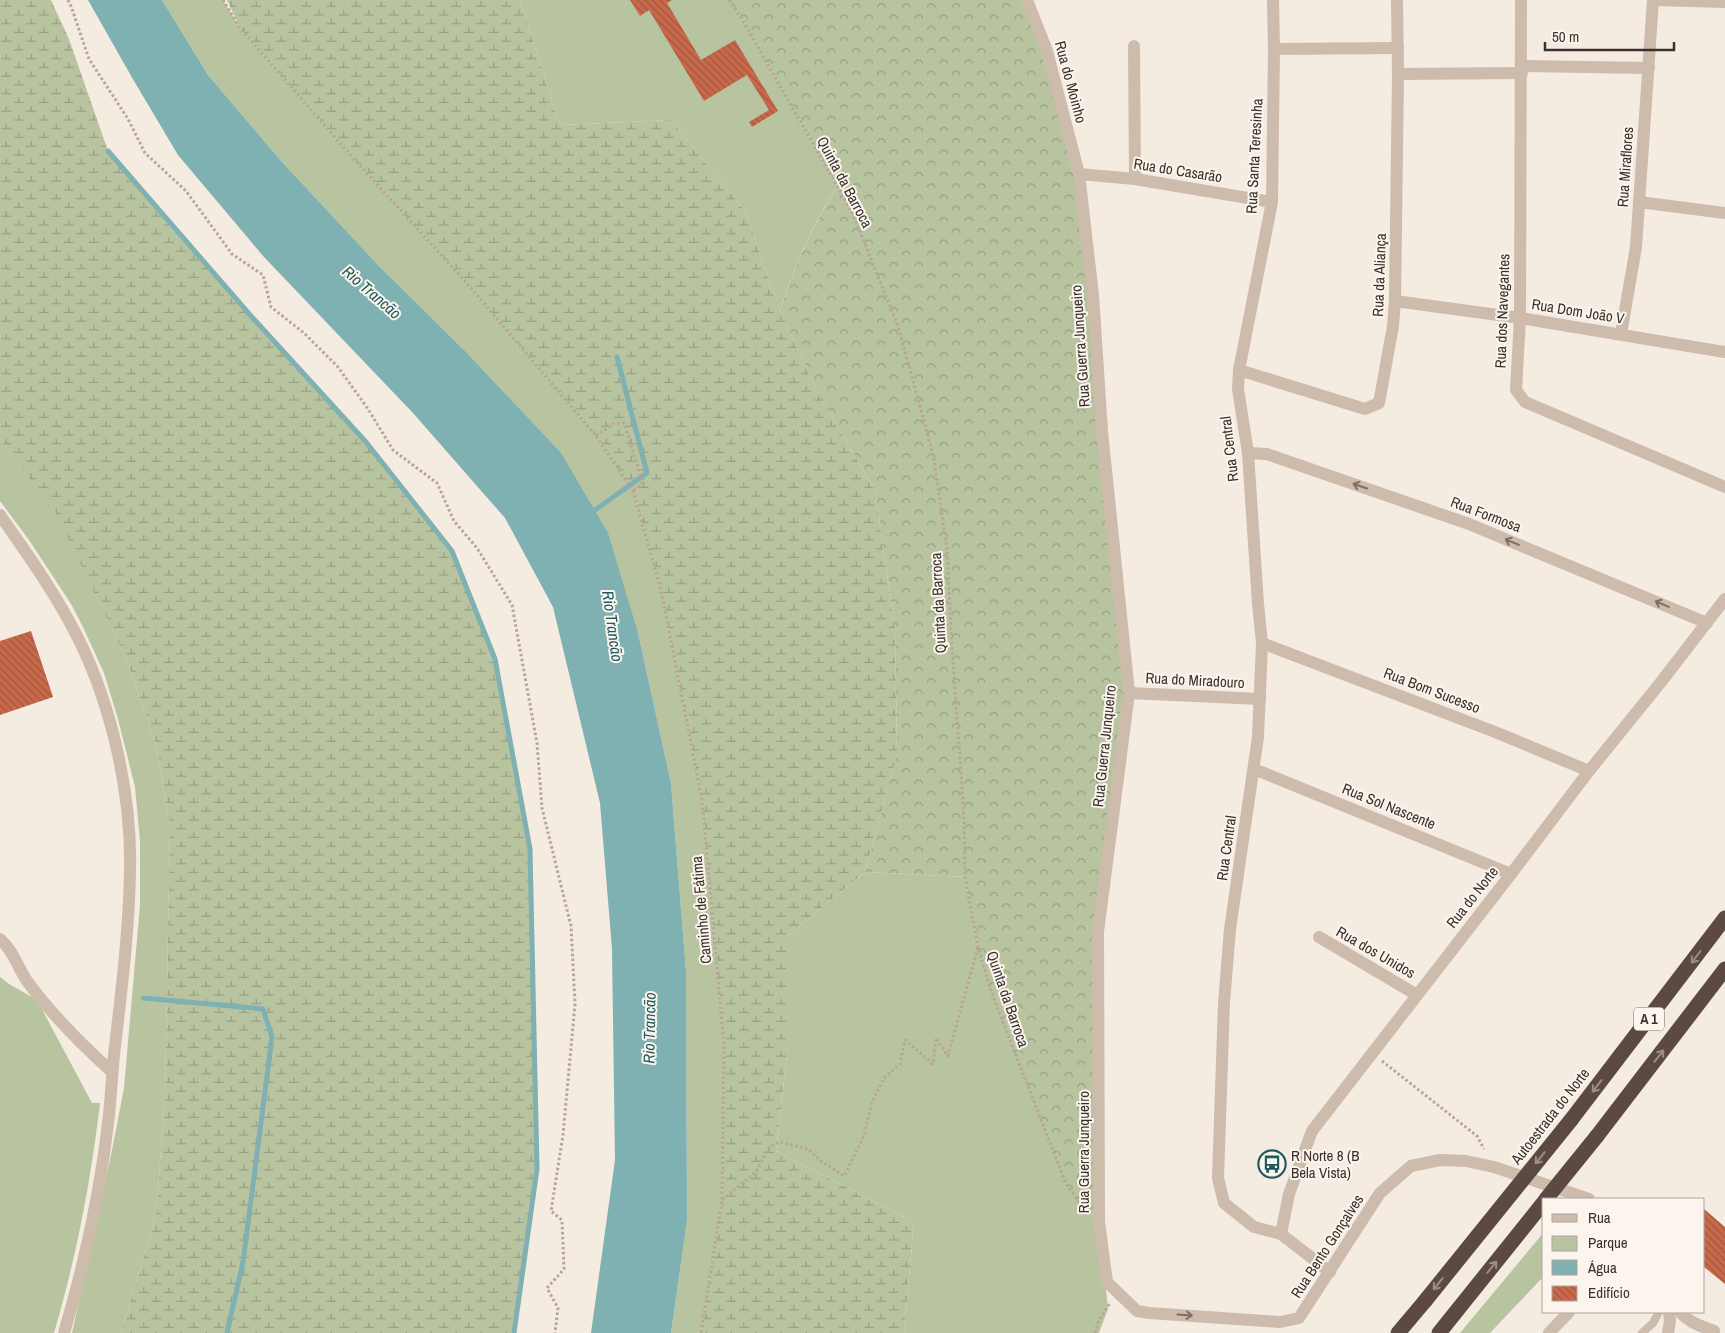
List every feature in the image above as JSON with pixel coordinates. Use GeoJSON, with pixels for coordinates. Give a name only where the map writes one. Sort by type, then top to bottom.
{"type":"FeatureCollection","features":[{"type":"Feature","properties":{"kind":"highway","name":"Autoestrada do Norte"},"geometry":{"type":"LineString","coordinates":[[1398,1333],[1570,1120],[1725,918]]}},
{"type":"Feature","properties":{"kind":"highway","name":"A 1"},"geometry":{"type":"LineString","coordinates":[[1547,1198],[1597,1136],[1725,969]]}},
{"type":"Feature","properties":{"kind":"highway"},"geometry":{"type":"LineString","coordinates":[[1439,1333],[1542,1204]]}},
{"type":"Feature","properties":{"kind":"street","name":"Rua do Moinho"},"geometry":{"type":"LineString","coordinates":[[1027,0],[1048,51],[1079,174]]}},
{"type":"Feature","properties":{"kind":"street","name":"Rua Santa Teresinha"},"geometry":{"type":"LineString","coordinates":[[1239,370],[1272,202],[1273,0]]}},
{"type":"Feature","properties":{"kind":"street","name":"Rua da Aliança"},"geometry":{"type":"LineString","coordinates":[[1239,370],[1365,409],[1379,403],[1393,326],[1395,301],[1397,0]]}},
{"type":"Feature","properties":{"kind":"street","name":"Rua dos Navegantes"},"geometry":{"type":"LineString","coordinates":[[1521,0],[1520,318],[1516,390],[1525,402],[1725,487]]}},
{"type":"Feature","properties":{"kind":"street"},"geometry":{"type":"LineString","coordinates":[[1653,0],[1725,2]]}},
{"type":"Feature","properties":{"kind":"street","name":"Rua Miraflores"},"geometry":{"type":"LineString","coordinates":[[1621,334],[1636,247],[1653,0]]}},
{"type":"Feature","properties":{"kind":"street"},"geometry":{"type":"LineString","coordinates":[[1134,46],[1134,179]]}},
{"type":"Feature","properties":{"kind":"street"},"geometry":{"type":"LineString","coordinates":[[1274,49],[1398,48]]}},
{"type":"Feature","properties":{"kind":"street"},"geometry":{"type":"LineString","coordinates":[[1398,74],[1522,69],[1649,68]]}},
{"type":"Feature","properties":{"kind":"street","name":"Rua do Casarão"},"geometry":{"type":"LineString","coordinates":[[1079,174],[1134,179],[1272,202]]}},
{"type":"Feature","properties":{"kind":"street","name":"Rua Guerra Junqueiro"},"geometry":{"type":"LineString","coordinates":[[1079,174],[1094,295],[1102,431],[1129,694],[1098,932],[1100,1222],[1107,1282],[1136,1310]]}},
{"type":"Feature","properties":{"kind":"street"},"geometry":{"type":"LineString","coordinates":[[1639,202],[1725,213]]}},
{"type":"Feature","properties":{"kind":"street","name":"Rua Dom João V"},"geometry":{"type":"LineString","coordinates":[[1395,301],[1520,318],[1725,352]]}},
{"type":"Feature","properties":{"kind":"street","name":"Rua Central"},"geometry":{"type":"LineString","coordinates":[[1239,370],[1238,389],[1248,453],[1262,643],[1260,699],[1254,768],[1230,929],[1224,1003],[1218,1178],[1224,1203],[1254,1227],[1281,1234],[1330,1272]]}},
{"type":"Feature","properties":{"kind":"street","name":"Rua Formosa"},"geometry":{"type":"LineString","coordinates":[[1248,453],[1267,454],[1469,524],[1707,623]]}},
{"type":"Feature","properties":{"kind":"street"},"geometry":{"type":"LineString","coordinates":[[0,515],[41,572],[78,639],[101,695],[118,752],[127,810],[130,869],[127,936],[109,1116],[94,1209],[78,1283],[64,1333]]}},
{"type":"Feature","properties":{"kind":"street","name":"Rua do Norte"},"geometry":{"type":"LineString","coordinates":[[1281,1234],[1289,1194],[1312,1131],[1589,771],[1725,599]]}},
{"type":"Feature","properties":{"kind":"street","name":"Rua Bom Sucesso"},"geometry":{"type":"LineString","coordinates":[[1262,643],[1495,732],[1589,771]]}},
{"type":"Feature","properties":{"kind":"street","name":"Rua do Miradouro"},"geometry":{"type":"LineString","coordinates":[[1129,694],[1260,699]]}},
{"type":"Feature","properties":{"kind":"street","name":"Rua Sol Nascente"},"geometry":{"type":"LineString","coordinates":[[1254,768],[1511,874]]}},
{"type":"Feature","properties":{"kind":"street","name":"Rua dos Unidos"},"geometry":{"type":"LineString","coordinates":[[1319,937],[1417,995]]}},
{"type":"Feature","properties":{"kind":"street"},"geometry":{"type":"LineString","coordinates":[[0,939],[6,944],[27,980],[70,1032],[112,1072]]}},
{"type":"Feature","properties":{"kind":"street","name":"Rua Bento Gonçalves"},"geometry":{"type":"LineString","coordinates":[[1136,1310],[1149,1313],[1280,1322],[1299,1318],[1380,1193],[1411,1166],[1440,1160],[1466,1161],[1494,1167],[1586,1198]]}},
{"type":"Feature","properties":{"kind":"street"},"geometry":{"type":"LineString","coordinates":[[1549,1333],[1568,1313]]}},
{"type":"Feature","properties":{"kind":"street"},"geometry":{"type":"LineString","coordinates":[[1668,1333],[1669,1313]]}},
{"type":"Feature","properties":{"kind":"street"},"geometry":{"type":"LineString","coordinates":[[1681,1313],[1687,1320],[1697,1326],[1716,1329]]}},
{"type":"Feature","properties":{"kind":"lane"},"geometry":{"type":"LineString","coordinates":[[1642,1333],[1653,1323],[1658,1313]]}},
{"type":"Feature","properties":{"kind":"path"},"geometry":{"type":"LineString","coordinates":[[68,0],[72,6],[89,59],[128,119],[146,153],[186,191],[232,254],[263,275],[271,307],[304,333],[338,367],[368,409],[393,450],[437,483],[454,521],[476,548],[512,605],[536,743],[542,808],[571,926],[575,1004],[564,1136],[551,1211],[562,1220],[564,1270],[547,1288],[558,1308],[555,1333]]}},
{"type":"Feature","properties":{"kind":"path","name":"Caminho de Fátima"},"geometry":{"type":"LineString","coordinates":[[224,0],[240,28],[346,150],[471,288],[596,436],[633,491],[661,590],[702,800],[724,1046],[722,1200],[701,1333]]}},
{"type":"Feature","properties":{"kind":"path","name":"Quinta da Barroca"},"geometry":{"type":"LineString","coordinates":[[729,0],[742,19],[853,214],[898,326],[930,445],[947,548],[964,817],[965,877],[978,947],[991,991],[1066,1184],[1088,1215],[1100,1222]]}},
{"type":"Feature","properties":{"kind":"path"},"geometry":{"type":"LineString","coordinates":[[596,436],[613,424],[624,423],[644,481],[633,491]]}},
{"type":"Feature","properties":{"kind":"path"},"geometry":{"type":"LineString","coordinates":[[722,1200],[756,1172],[770,1146],[780,1142],[808,1149],[821,1161],[844,1176],[864,1136],[872,1102],[884,1078],[900,1064],[905,1040],[933,1064],[936,1038],[948,1056],[978,947]]}},
{"type":"Feature","properties":{"kind":"path"},"geometry":{"type":"LineString","coordinates":[[1372,1052],[1477,1136]]}},
{"type":"Feature","properties":{"kind":"path"},"geometry":{"type":"LineString","coordinates":[[1095,1333],[1099,1320],[1117,1292]]}},
{"type":"Feature","properties":{"kind":"green space"},"geometry":{"type":"Polygon","coordinates":[[[0,0],[51,0],[69,39],[108,151],[251,316],[366,442],[452,551],[495,659],[530,849],[537,1169],[514,1333],[121,1333],[156,1215],[165,1098],[170,825],[156,744],[126,658],[52,505],[51,509],[0,439],[0,0]]]}},
{"type":"Feature","properties":{"kind":"green space"},"geometry":{"type":"Polygon","coordinates":[[[162,0],[223,0],[240,28],[346,150],[471,288],[596,436],[633,491],[661,590],[702,800],[724,1046],[722,1200],[701,1333],[671,1333],[687,1221],[686,972],[671,783],[638,633],[462,348],[379,266],[282,162],[208,75],[162,0]]]}},
{"type":"Feature","properties":{"kind":"green space"},"geometry":{"type":"Polygon","coordinates":[[[227,0],[520,0],[560,125],[671,120],[746,212],[780,311],[820,397],[875,490],[895,629],[897,754],[865,872],[788,936],[788,1045],[776,1151],[914,1222],[904,1333],[701,1333],[722,1200],[724,1046],[702,800],[661,590],[633,491],[596,436],[471,288],[346,150],[240,28],[227,0]]]}},
{"type":"Feature","properties":{"kind":"green space"},"geometry":{"type":"Polygon","coordinates":[[[520,0],[729,0],[742,19],[837,187],[804,247],[780,311],[746,212],[671,120],[560,125],[520,0]]]}},
{"type":"Feature","properties":{"kind":"green space"},"geometry":{"type":"Polygon","coordinates":[[[729,0],[1027,0],[1079,174],[1129,693],[1098,932],[1099,1222],[1088,1215],[1066,1184],[991,991],[978,947],[965,877],[865,872],[897,754],[895,629],[875,490],[820,397],[780,311],[804,247],[837,187],[742,19],[729,0]]]}},
{"type":"Feature","properties":{"kind":"green space"},"geometry":{"type":"Polygon","coordinates":[[[0,439],[51,508],[52,503],[126,658],[156,744],[170,825],[165,1098],[156,1215],[121,1333],[72,1333],[124,1088],[140,905],[140,841],[135,787],[104,673],[83,627],[71,604],[29,540],[0,501],[0,439]]]}},
{"type":"Feature","properties":{"kind":"green space"},"geometry":{"type":"Polygon","coordinates":[[[865,872],[965,877],[978,947],[1099,1222],[1108,1309],[1099,1333],[904,1333],[914,1222],[776,1151],[788,1045],[788,936],[865,872]]]}},
{"type":"Feature","properties":{"kind":"green space"},"geometry":{"type":"Polygon","coordinates":[[[0,977],[37,1000],[92,1103],[100,1103],[82,1219],[54,1333],[0,1333],[0,977]]]}},
{"type":"Feature","properties":{"kind":"green space"},"geometry":{"type":"Polygon","coordinates":[[[1542,1234],[1542,1278],[1490,1333],[1460,1333],[1542,1234]]]}},
{"type":"Feature","properties":{"kind":"water","name":"Rio Trancão"},"geometry":{"type":"Polygon","coordinates":[[[88,0],[162,0],[208,75],[282,162],[379,266],[462,348],[561,453],[608,533],[638,633],[671,783],[686,972],[687,1221],[671,1333],[591,1333],[615,1160],[612,949],[600,803],[553,607],[505,518],[413,413],[264,257],[178,155],[88,0]]]}},
{"type":"Feature","properties":{"kind":"building"},"geometry":{"type":"Polygon","coordinates":[[[630,0],[672,0],[667,3],[701,60],[735,40],[778,111],[752,127],[749,122],[769,110],[747,75],[704,101],[649,10],[640,16],[630,0]]]}},
{"type":"Feature","properties":{"kind":"building"},"geometry":{"type":"Polygon","coordinates":[[[31,631],[53,697],[0,715],[0,641],[31,631]]]}},
{"type":"Feature","properties":{"kind":"building"},"geometry":{"type":"Polygon","coordinates":[[[1705,1210],[1725,1227],[1725,1284],[1705,1268],[1705,1210]]]}},
{"type":"Feature","properties":{"kind":"waterway"},"geometry":{"type":"LineString","coordinates":[[108,151],[251,316],[366,442],[452,551],[495,659],[530,849],[537,1169],[514,1333]]}},
{"type":"Feature","properties":{"kind":"waterway"},"geometry":{"type":"LineString","coordinates":[[595,510],[647,473],[617,357]]}},
{"type":"Feature","properties":{"kind":"waterway"},"geometry":{"type":"LineString","coordinates":[[143,998],[263,1009],[272,1037],[243,1262],[227,1333]]}},
{"type":"Feature","properties":{"kind":"place","name":"R Norte 8 (B Bela Vista)"},"geometry":{"type":"Point","coordinates":[1272,1164]}}]}
